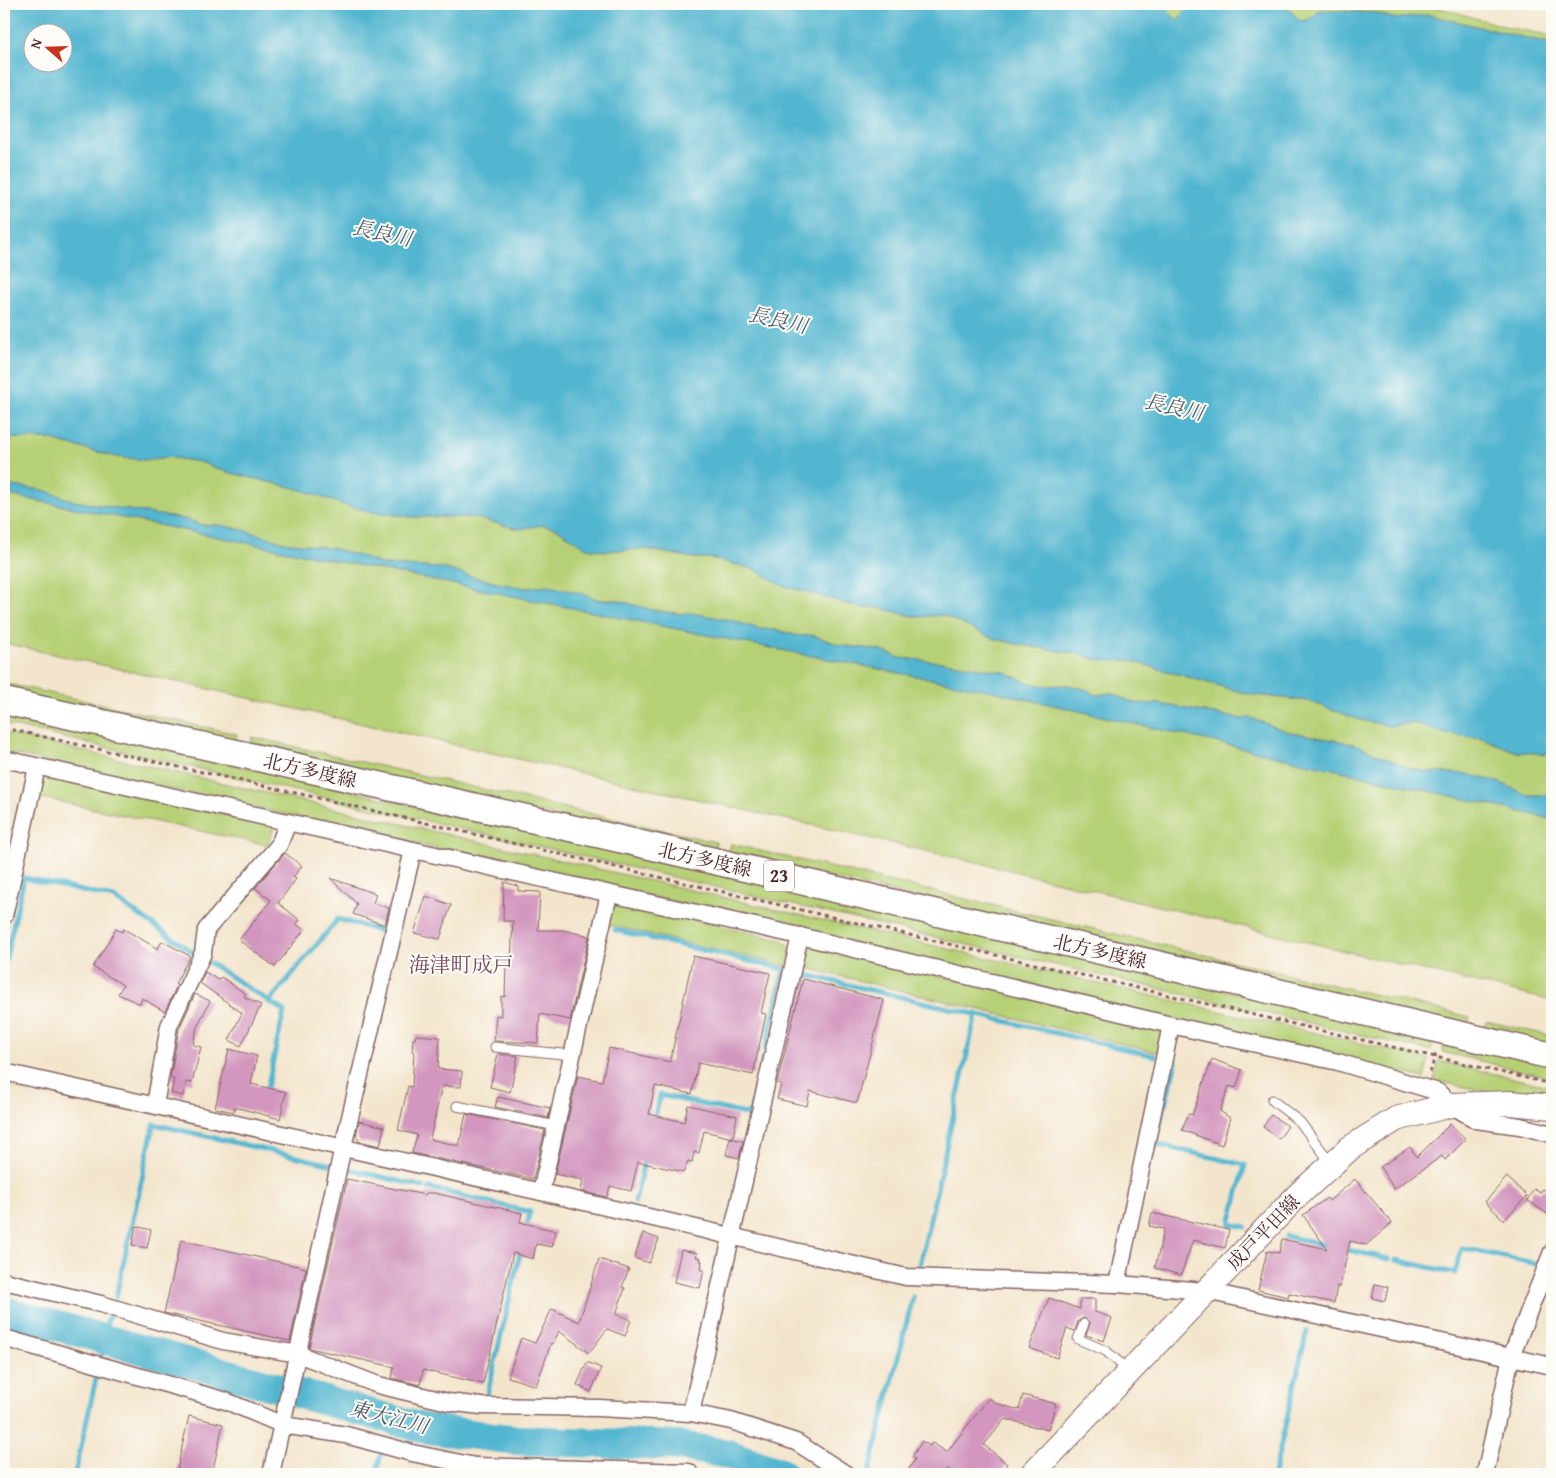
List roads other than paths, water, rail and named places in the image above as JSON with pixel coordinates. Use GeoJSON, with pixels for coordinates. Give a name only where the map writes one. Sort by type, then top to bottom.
{"type":"FeatureCollection","features":[{"type":"Feature","properties":{"kind":"main road","name":"北方多度線"},"geometry":{"type":"LineString","coordinates":[[4,701],[614,838],[1552,1056]]}},
{"type":"Feature","properties":{"kind":"main road","name":"成戸平田線"},"geometry":{"type":"LineString","coordinates":[[1032,1474],[1206,1291],[1350,1148],[1396,1119],[1451,1105],[1510,1103],[1552,1107]]}},
{"type":"Feature","properties":{"kind":"street"},"geometry":{"type":"LineString","coordinates":[[4,759],[800,936],[1171,1025],[1338,1062],[1438,1092],[1451,1105],[1476,1120],[1520,1126],[1552,1134]]}},
{"type":"Feature","properties":{"kind":"street"},"geometry":{"type":"LineString","coordinates":[[4,916],[37,767]]}},
{"type":"Feature","properties":{"kind":"street"},"geometry":{"type":"LineString","coordinates":[[155,1105],[169,1026],[203,953],[206,930],[279,845],[288,822]]}},
{"type":"Feature","properties":{"kind":"street"},"geometry":{"type":"LineString","coordinates":[[271,1474],[343,1147],[413,850]]}},
{"type":"Feature","properties":{"kind":"street"},"geometry":{"type":"LineString","coordinates":[[541,1192],[609,894]]}},
{"type":"Feature","properties":{"kind":"street"},"geometry":{"type":"LineString","coordinates":[[691,1413],[800,936]]}},
{"type":"Feature","properties":{"kind":"street"},"geometry":{"type":"LineString","coordinates":[[1116,1284],[1171,1025]]}},
{"type":"Feature","properties":{"kind":"street"},"geometry":{"type":"LineString","coordinates":[[4,1072],[343,1147],[906,1277],[1116,1284],[1206,1291],[1552,1366]]}},
{"type":"Feature","properties":{"kind":"street"},"geometry":{"type":"LineString","coordinates":[[1485,1474],[1511,1357],[1552,1252]]}},
{"type":"Feature","properties":{"kind":"street"},"geometry":{"type":"LineString","coordinates":[[4,1281],[101,1304],[223,1341],[297,1358],[378,1385],[448,1402],[481,1406],[599,1408],[691,1413],[731,1420],[796,1442],[846,1474]]}},
{"type":"Feature","properties":{"kind":"street"},"geometry":{"type":"LineString","coordinates":[[4,1338],[474,1470],[693,1473]]}},
{"type":"Feature","properties":{"kind":"lane"},"geometry":{"type":"LineString","coordinates":[[495,1047],[572,1055]]}},
{"type":"Feature","properties":{"kind":"lane"},"geometry":{"type":"LineString","coordinates":[[1272,1100],[1300,1122],[1332,1164]]}},
{"type":"Feature","properties":{"kind":"lane"},"geometry":{"type":"LineString","coordinates":[[457,1106],[556,1126]]}},
{"type":"Feature","properties":{"kind":"lane"},"geometry":{"type":"LineString","coordinates":[[1084,1324],[1078,1339],[1106,1351],[1129,1372]]}},
{"type":"Feature","properties":{"kind":"water","name":"長良川"},"geometry":{"type":"Polygon","coordinates":[[[4,4],[1166,4],[1168,11],[1177,20],[1192,4],[1257,4],[1288,8],[1300,21],[1310,19],[1320,10],[1376,13],[1395,19],[1428,15],[1552,44],[1552,754],[1517,752],[1482,738],[1446,734],[1412,723],[1391,726],[1360,720],[1309,701],[1248,694],[1128,660],[1094,659],[1080,654],[1016,644],[992,638],[943,615],[918,617],[875,607],[863,608],[781,585],[754,569],[710,558],[694,558],[645,549],[604,551],[587,548],[556,528],[542,525],[519,529],[472,517],[412,517],[373,512],[344,505],[299,489],[227,472],[200,462],[168,457],[145,460],[117,457],[47,439],[4,438],[4,4]]]}},
{"type":"Feature","properties":{"kind":"water"},"geometry":{"type":"Polygon","coordinates":[[[4,485],[43,490],[74,501],[189,520],[201,525],[218,525],[244,530],[283,542],[331,548],[383,565],[441,568],[497,583],[525,588],[548,586],[580,593],[599,600],[617,600],[652,610],[682,614],[690,613],[730,620],[759,629],[778,630],[797,636],[812,635],[840,645],[879,650],[900,658],[952,663],[1005,672],[1026,682],[1044,686],[1067,685],[1085,689],[1096,695],[1112,693],[1133,703],[1160,704],[1241,719],[1251,718],[1285,731],[1354,744],[1409,768],[1429,772],[1467,774],[1501,783],[1527,795],[1552,795],[1552,819],[987,690],[4,494],[4,485]]]}},
{"type":"Feature","properties":{"kind":"waterway"},"geometry":{"type":"LineString","coordinates":[[20,877],[114,898],[194,953]]}},
{"type":"Feature","properties":{"kind":"waterway"},"geometry":{"type":"LineString","coordinates":[[4,966],[24,878]]}},
{"type":"Feature","properties":{"kind":"waterway"},"geometry":{"type":"LineString","coordinates":[[269,1002],[338,919],[384,932]]}},
{"type":"Feature","properties":{"kind":"waterway"},"geometry":{"type":"LineString","coordinates":[[615,930],[784,969],[775,1008]]}},
{"type":"Feature","properties":{"kind":"waterway"},"geometry":{"type":"LineString","coordinates":[[208,962],[284,1011],[266,1093]]}},
{"type":"Feature","properties":{"kind":"waterway"},"geometry":{"type":"LineString","coordinates":[[802,974],[1155,1056]]}},
{"type":"Feature","properties":{"kind":"waterway"},"geometry":{"type":"LineString","coordinates":[[765,1050],[774,1012]]}},
{"type":"Feature","properties":{"kind":"waterway"},"geometry":{"type":"LineString","coordinates":[[920,1264],[976,1014]]}},
{"type":"Feature","properties":{"kind":"waterway"},"geometry":{"type":"LineString","coordinates":[[654,1121],[660,1095],[750,1115],[763,1058]]}},
{"type":"Feature","properties":{"kind":"waterway"},"geometry":{"type":"LineString","coordinates":[[1176,1062],[1155,1144],[1245,1165],[1230,1224],[1245,1227]]}},
{"type":"Feature","properties":{"kind":"waterway"},"geometry":{"type":"LineString","coordinates":[[116,1297],[154,1124],[332,1165]]}},
{"type":"Feature","properties":{"kind":"waterway"},"geometry":{"type":"LineString","coordinates":[[635,1202],[645,1156]]}},
{"type":"Feature","properties":{"kind":"waterway"},"geometry":{"type":"LineString","coordinates":[[349,1169],[423,1187]]}},
{"type":"Feature","properties":{"kind":"waterway"},"geometry":{"type":"LineString","coordinates":[[429,1188],[530,1212],[526,1229]]}},
{"type":"Feature","properties":{"kind":"waterway"},"geometry":{"type":"LineString","coordinates":[[1286,1236],[1329,1246]]}},
{"type":"Feature","properties":{"kind":"waterway"},"geometry":{"type":"LineString","coordinates":[[1396,1260],[1455,1273],[1462,1248],[1538,1264]]}},
{"type":"Feature","properties":{"kind":"waterway"},"geometry":{"type":"LineString","coordinates":[[486,1400],[521,1249]]}},
{"type":"Feature","properties":{"kind":"waterway"},"geometry":{"type":"LineString","coordinates":[[1343,1249],[1389,1259]]}},
{"type":"Feature","properties":{"kind":"waterway"},"geometry":{"type":"LineString","coordinates":[[869,1474],[913,1297]]}},
{"type":"Feature","properties":{"kind":"waterway","name":"東大江川"},"geometry":{"type":"LineString","coordinates":[[4,1311],[422,1428],[516,1440],[681,1446],[728,1454],[783,1474]]}},
{"type":"Feature","properties":{"kind":"waterway"},"geometry":{"type":"LineString","coordinates":[[102,1337],[110,1313]]}},
{"type":"Feature","properties":{"kind":"waterway"},"geometry":{"type":"LineString","coordinates":[[1274,1474],[1307,1331]]}},
{"type":"Feature","properties":{"kind":"waterway"},"geometry":{"type":"LineString","coordinates":[[101,1359],[105,1338]]}},
{"type":"Feature","properties":{"kind":"waterway"},"geometry":{"type":"LineString","coordinates":[[75,1474],[97,1374]]}},
{"type":"Feature","properties":{"kind":"waterway"},"geometry":{"type":"LineString","coordinates":[[376,1474],[381,1455]]}},
{"type":"Feature","properties":{"kind":"district","name":"海津町成戸"},"geometry":{"type":"Point","coordinates":[461,965]}}]}
